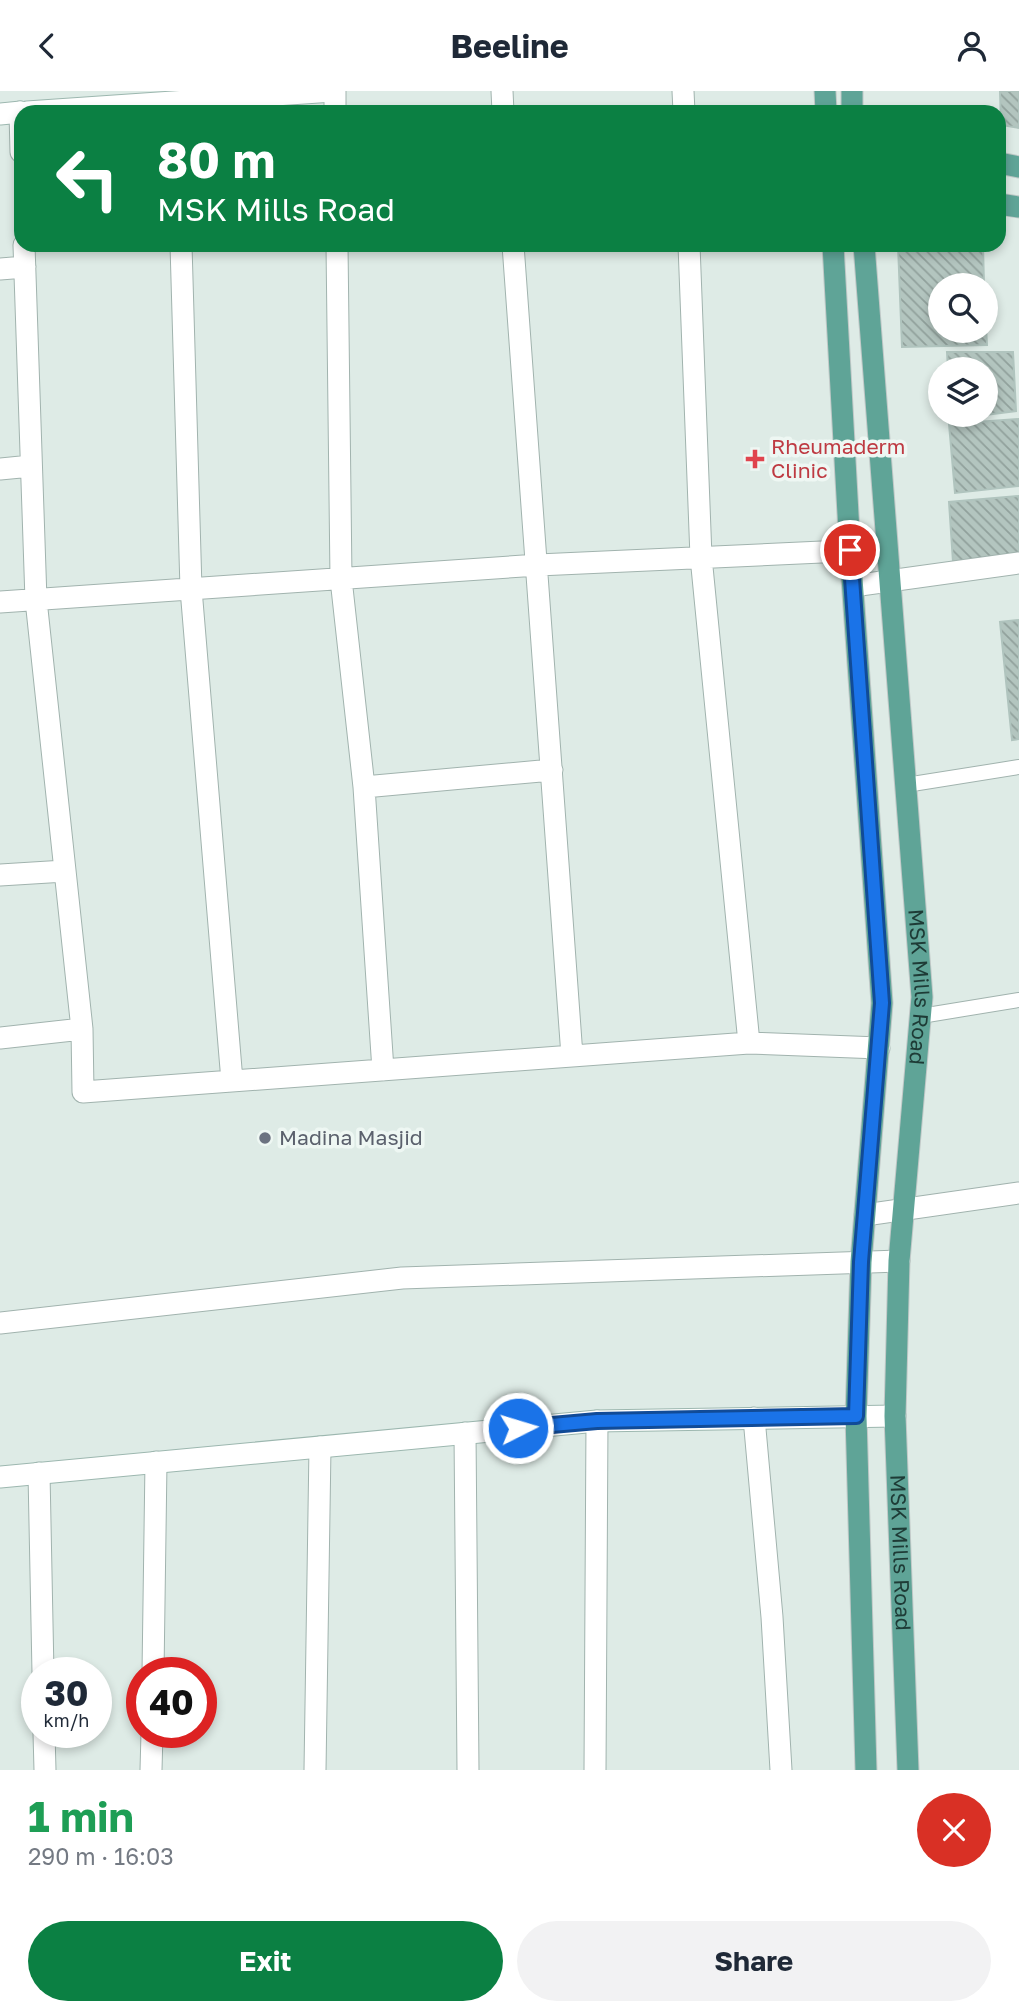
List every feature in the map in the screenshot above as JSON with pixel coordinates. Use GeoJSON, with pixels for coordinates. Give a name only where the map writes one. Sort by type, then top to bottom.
{"type":"FeatureCollection","features":[{"type":"Feature","properties":{"kind":"main road","name":"MSK Mills Road"},"geometry":{"type":"LineString","coordinates":[[833,252],[850,550],[882,1003],[861,1262],[856,1416],[866,1770]]}},
{"type":"Feature","properties":{"kind":"main road","name":"MSK Mills Road"},"geometry":{"type":"LineString","coordinates":[[865,252],[921,983],[921,1016],[899,1261],[895,1416],[908,1770]]}},
{"type":"Feature","properties":{"kind":"street"},"geometry":{"type":"LineString","coordinates":[[196,105],[334,91]]}},
{"type":"Feature","properties":{"kind":"street"},"geometry":{"type":"LineString","coordinates":[[24,252],[36,600],[82,1029],[83,1092],[749,1042],[879,1048]]}},
{"type":"Feature","properties":{"kind":"street"},"geometry":{"type":"LineString","coordinates":[[181,252],[191,589],[232,1081]]}},
{"type":"Feature","properties":{"kind":"street"},"geometry":{"type":"LineString","coordinates":[[337,252],[341,579],[364,787],[383,1070]]}},
{"type":"Feature","properties":{"kind":"street"},"geometry":{"type":"LineString","coordinates":[[514,252],[572,1056]]}},
{"type":"Feature","properties":{"kind":"street"},"geometry":{"type":"LineString","coordinates":[[689,252],[701,557],[749,1042]]}},
{"type":"Feature","properties":{"kind":"street"},"geometry":{"type":"LineString","coordinates":[[0,269],[25,267]]}},
{"type":"Feature","properties":{"kind":"street"},"geometry":{"type":"LineString","coordinates":[[0,469],[31,466]]}},
{"type":"Feature","properties":{"kind":"street"},"geometry":{"type":"LineString","coordinates":[[0,602],[538,565],[887,549]]}},
{"type":"Feature","properties":{"kind":"street"},"geometry":{"type":"LineString","coordinates":[[853,586],[1019,563]]}},
{"type":"Feature","properties":{"kind":"street"},"geometry":{"type":"LineString","coordinates":[[364,787],[552,769]]}},
{"type":"Feature","properties":{"kind":"street"},"geometry":{"type":"LineString","coordinates":[[0,875],[65,871]]}},
{"type":"Feature","properties":{"kind":"street"},"geometry":{"type":"LineString","coordinates":[[0,1038],[82,1029]]}},
{"type":"Feature","properties":{"kind":"street"},"geometry":{"type":"LineString","coordinates":[[865,1215],[1019,1193]]}},
{"type":"Feature","properties":{"kind":"street"},"geometry":{"type":"LineString","coordinates":[[0,1323],[402,1278],[899,1261]]}},
{"type":"Feature","properties":{"kind":"street"},"geometry":{"type":"LineString","coordinates":[[0,1477],[597,1421],[895,1416]]}},
{"type":"Feature","properties":{"kind":"street"},"geometry":{"type":"LineString","coordinates":[[754,1418],[772,1617],[780,1770]]}},
{"type":"Feature","properties":{"kind":"street"},"geometry":{"type":"LineString","coordinates":[[595,1770],[597,1421]]}},
{"type":"Feature","properties":{"kind":"street"},"geometry":{"type":"LineString","coordinates":[[465,1433],[468,1770]]}},
{"type":"Feature","properties":{"kind":"street"},"geometry":{"type":"LineString","coordinates":[[315,1770],[320,1447]]}},
{"type":"Feature","properties":{"kind":"street"},"geometry":{"type":"LineString","coordinates":[[153,1657],[156,1462]]}},
{"type":"Feature","properties":{"kind":"street"},"geometry":{"type":"LineString","coordinates":[[39,1473],[43,1657]]}},
{"type":"Feature","properties":{"kind":"street"},"geometry":{"type":"LineString","coordinates":[[44,1748],[44,1770]]}},
{"type":"Feature","properties":{"kind":"street"},"geometry":{"type":"LineString","coordinates":[[151,1770],[152,1748]]}},
{"type":"Feature","properties":{"kind":"lane"},"geometry":{"type":"LineString","coordinates":[[906,785],[1019,767]]}},
{"type":"Feature","properties":{"kind":"lane"},"geometry":{"type":"LineString","coordinates":[[921,1016],[1019,1000]]}},
{"type":"Feature","properties":{"kind":"building"},"geometry":{"type":"Polygon","coordinates":[[[1000,91],[1019,91],[1019,128],[1006,126],[1006,105],[1000,105],[1000,91]]]}},
{"type":"Feature","properties":{"kind":"building"},"geometry":{"type":"Polygon","coordinates":[[[898,252],[983,252],[984,273],[928,273],[928,343],[987,345],[902,347],[898,252]]]}},
{"type":"Feature","properties":{"kind":"building"},"geometry":{"type":"Polygon","coordinates":[[[947,352],[1013,352],[1016,411],[998,413],[998,357],[947,357],[947,352]]]}},
{"type":"Feature","properties":{"kind":"building"},"geometry":{"type":"Polygon","coordinates":[[[1019,419],[1019,486],[955,493],[949,427],[998,427],[998,420],[1019,419]]]}},
{"type":"Feature","properties":{"kind":"building"},"geometry":{"type":"Polygon","coordinates":[[[1019,496],[1019,556],[953,562],[949,502],[1019,496]]]}},
{"type":"Feature","properties":{"kind":"building"},"geometry":{"type":"Polygon","coordinates":[[[1019,620],[1019,739],[1012,740],[1000,622],[1019,620]]]}},
{"type":"Feature","properties":{"kind":"place","name":"Rheumaderm Clinic"},"geometry":{"type":"Point","coordinates":[755,459]}},
{"type":"Feature","properties":{"kind":"place","name":"Madina Masjid"},"geometry":{"type":"Point","coordinates":[265,1138]}},
{"type":"Feature","properties":{"kind":"route"},"geometry":{"type":"LineString","coordinates":[[518,1428],[597,1421],[856,1416],[861,1262],[882,1003],[850,550]]}}]}
